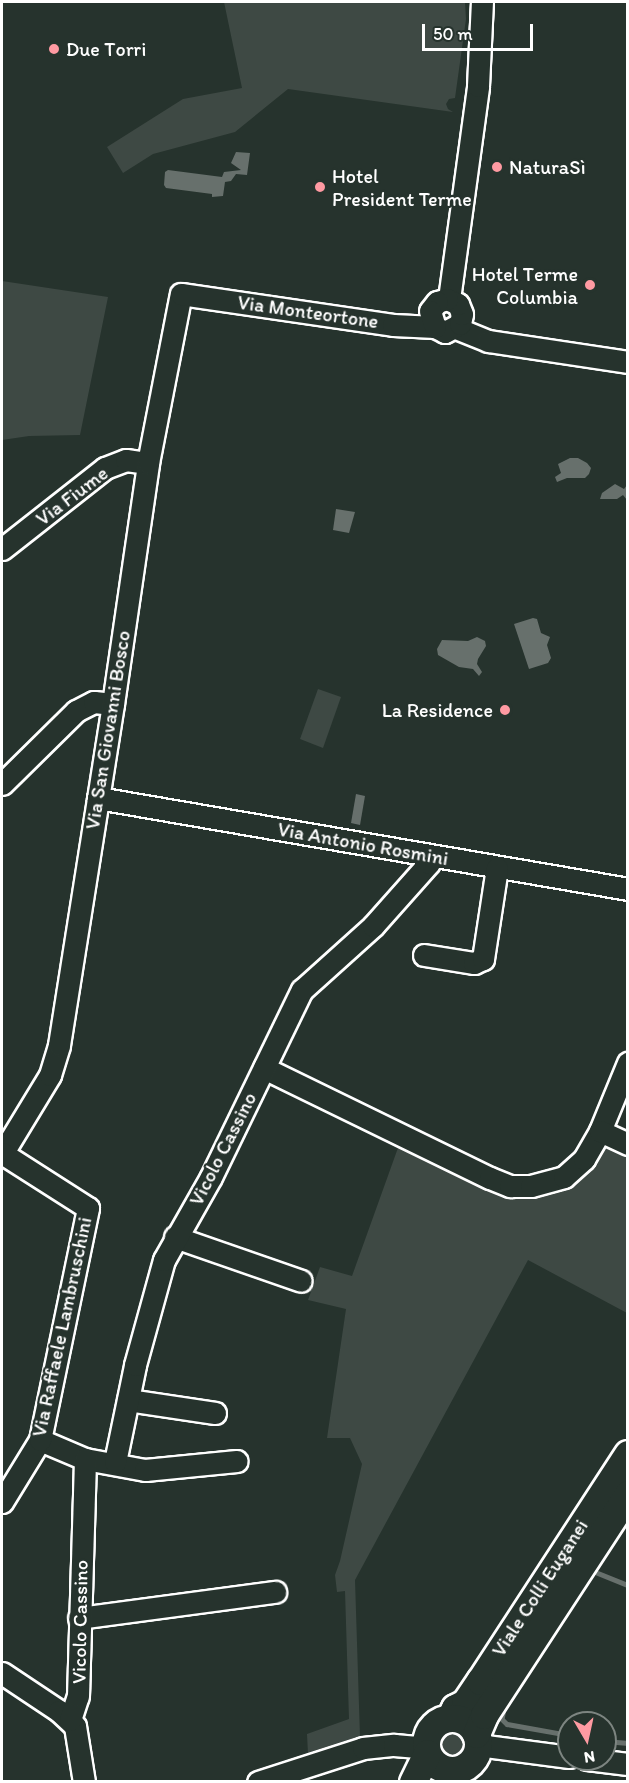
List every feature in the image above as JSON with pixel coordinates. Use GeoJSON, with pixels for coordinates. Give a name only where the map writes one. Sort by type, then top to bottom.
{"type":"FeatureCollection","features":[{"type":"Feature","properties":{"kind":"main road","name":"Viale Colli Euganei"},"geometry":{"type":"LineString","coordinates":[[413,1782],[427,1750],[429,1731],[442,1720],[450,1718],[455,1708],[465,1703],[627,1454]]}},
{"type":"Feature","properties":{"kind":"main road","name":"Viale Colli Euganei"},"geometry":{"type":"LineString","coordinates":[[427,1750],[444,1776],[466,1766],[472,1760],[484,1715],[627,1494]]}},
{"type":"Feature","properties":{"kind":"main road"},"geometry":{"type":"LineString","coordinates":[[450,1718],[465,1722],[477,1739]]}},
{"type":"Feature","properties":{"kind":"street"},"geometry":{"type":"LineString","coordinates":[[449,299],[478,86],[483,20],[482,2]]}},
{"type":"Feature","properties":{"kind":"street","name":"Via Monteortone"},"geometry":{"type":"LineString","coordinates":[[181,294],[393,325],[435,327],[445,332],[456,328],[488,341],[627,362]]}},
{"type":"Feature","properties":{"kind":"street","name":"Via San Giovanni Bosco"},"geometry":{"type":"LineString","coordinates":[[2,1154],[50,1075],[59,1045],[113,704],[148,463],[181,294]]}},
{"type":"Feature","properties":{"kind":"street"},"geometry":{"type":"LineString","coordinates":[[435,327],[430,317],[433,306],[442,300],[449,299],[458,303],[462,314],[460,324],[456,328]]}},
{"type":"Feature","properties":{"kind":"street","name":"Via Fiume"},"geometry":{"type":"LineString","coordinates":[[2,549],[105,468],[126,460],[148,463]]}},
{"type":"Feature","properties":{"kind":"street"},"geometry":{"type":"LineString","coordinates":[[2,784],[76,711],[94,702],[113,704]]}},
{"type":"Feature","properties":{"kind":"street","name":"Via Antonio Rosmini"},"geometry":{"type":"LineString","coordinates":[[98,798],[627,889]]}},
{"type":"Feature","properties":{"kind":"street","name":"Vicolo Cassino"},"geometry":{"type":"LineString","coordinates":[[115,1462],[156,1284],[175,1237],[211,1177],[302,990],[373,926],[429,863],[431,856]]}},
{"type":"Feature","properties":{"kind":"street"},"geometry":{"type":"LineString","coordinates":[[424,955],[474,963],[483,958],[497,868]]}},
{"type":"Feature","properties":{"kind":"street"},"geometry":{"type":"LineString","coordinates":[[264,1068],[510,1186],[531,1186],[564,1178],[584,1159],[600,1131],[627,1063]]}},
{"type":"Feature","properties":{"kind":"street"},"geometry":{"type":"LineString","coordinates":[[600,1131],[627,1144]]}},
{"type":"Feature","properties":{"kind":"street","name":"Via Raffaele Lambruschini"},"geometry":{"type":"LineString","coordinates":[[2,1154],[88,1208],[40,1440],[2,1502]]}},
{"type":"Feature","properties":{"kind":"street"},"geometry":{"type":"LineString","coordinates":[[175,1237],[301,1281]]}},
{"type":"Feature","properties":{"kind":"street"},"geometry":{"type":"LineString","coordinates":[[128,1400],[215,1413]]}},
{"type":"Feature","properties":{"kind":"street"},"geometry":{"type":"LineString","coordinates":[[40,1440],[85,1459],[115,1462],[145,1470],[237,1461]]}},
{"type":"Feature","properties":{"kind":"street","name":"Vicolo Cassino"},"geometry":{"type":"LineString","coordinates":[[70,1720],[78,1696],[85,1459]]}},
{"type":"Feature","properties":{"kind":"street"},"geometry":{"type":"LineString","coordinates":[[79,1618],[274,1592]]}},
{"type":"Feature","properties":{"kind":"street"},"geometry":{"type":"LineString","coordinates":[[2,1673],[70,1720],[78,1736],[84,1782]]}},
{"type":"Feature","properties":{"kind":"street"},"geometry":{"type":"LineString","coordinates":[[477,1739],[557,1755]]}},
{"type":"Feature","properties":{"kind":"street"},"geometry":{"type":"LineString","coordinates":[[258,1782],[363,1748],[394,1745],[427,1750]]}},
{"type":"Feature","properties":{"kind":"shaded area"},"geometry":{"type":"Polygon","coordinates":[[[224,2],[465,2],[466,19],[455,98],[449,99],[446,104],[453,112],[288,89],[235,132],[153,154],[123,173],[107,147],[183,99],[242,88],[224,2]]]}},
{"type":"Feature","properties":{"kind":"shaded area"},"geometry":{"type":"Polygon","coordinates":[[[236,152],[250,153],[247,175],[236,174],[231,181],[225,182],[223,196],[212,197],[212,194],[166,188],[164,185],[165,172],[168,170],[222,177],[224,172],[241,170],[231,163],[236,152]]]}},
{"type":"Feature","properties":{"kind":"shaded area"},"geometry":{"type":"Polygon","coordinates":[[[2,281],[108,297],[80,435],[29,436],[2,440],[2,281]]]}},
{"type":"Feature","properties":{"kind":"shaded area"},"geometry":{"type":"Polygon","coordinates":[[[570,458],[578,458],[587,463],[591,468],[589,474],[585,478],[567,478],[557,482],[555,477],[561,473],[558,464],[570,458]]]}},
{"type":"Feature","properties":{"kind":"shaded area"},"geometry":{"type":"Polygon","coordinates":[[[615,484],[624,489],[627,485],[627,500],[623,495],[617,499],[600,499],[602,493],[615,484]]]}},
{"type":"Feature","properties":{"kind":"shaded area"},"geometry":{"type":"Polygon","coordinates":[[[336,509],[355,512],[349,533],[333,530],[336,509]]]}},
{"type":"Feature","properties":{"kind":"shaded area"},"geometry":{"type":"Polygon","coordinates":[[[533,618],[537,619],[541,633],[550,637],[547,645],[551,658],[548,663],[529,669],[514,624],[533,618]]]}},
{"type":"Feature","properties":{"kind":"shaded area"},"geometry":{"type":"Polygon","coordinates":[[[477,637],[485,641],[486,646],[478,659],[477,664],[482,672],[479,676],[473,669],[459,667],[438,655],[437,649],[442,640],[468,641],[477,637]]]}},
{"type":"Feature","properties":{"kind":"shaded area"},"geometry":{"type":"Polygon","coordinates":[[[318,689],[341,697],[323,748],[300,739],[318,689]]]}},
{"type":"Feature","properties":{"kind":"shaded area"},"geometry":{"type":"Polygon","coordinates":[[[356,794],[365,796],[360,825],[351,823],[356,794]]]}},
{"type":"Feature","properties":{"kind":"shaded area"},"geometry":{"type":"Polygon","coordinates":[[[603,1142],[627,1153],[627,1313],[528,1260],[355,1580],[360,1737],[308,1754],[307,1734],[349,1719],[345,1591],[337,1592],[335,1575],[362,1464],[350,1438],[327,1438],[346,1309],[308,1300],[320,1267],[352,1276],[399,1145],[506,1194],[533,1197],[567,1186],[603,1142]]]}},
{"type":"Feature","properties":{"kind":"shaded area"},"geometry":{"type":"Polygon","coordinates":[[[452,1727],[464,1732],[469,1744],[464,1756],[452,1761],[440,1756],[435,1744],[440,1732],[452,1727]]]}},
{"type":"Feature","properties":{"kind":"waterway"},"geometry":{"type":"LineString","coordinates":[[593,1571],[628,1585]]}},
{"type":"Feature","properties":{"kind":"waterway"},"geometry":{"type":"LineString","coordinates":[[504,1709],[502,1719],[507,1724],[557,1733]]}},
{"type":"Feature","properties":{"kind":"waterway"},"geometry":{"type":"LineString","coordinates":[[617,1742],[628,1743]]}},
{"type":"Feature","properties":{"kind":"place","name":"Due Torri"},"geometry":{"type":"Point","coordinates":[54,49]}},
{"type":"Feature","properties":{"kind":"place","name":"NaturaSì"},"geometry":{"type":"Point","coordinates":[497,167]}},
{"type":"Feature","properties":{"kind":"place","name":"Hotel President Terme"},"geometry":{"type":"Point","coordinates":[320,187]}},
{"type":"Feature","properties":{"kind":"place","name":"Hotel Terme Columbia"},"geometry":{"type":"Point","coordinates":[590,285]}},
{"type":"Feature","properties":{"kind":"place","name":"La Residence"},"geometry":{"type":"Point","coordinates":[505,710]}}]}
